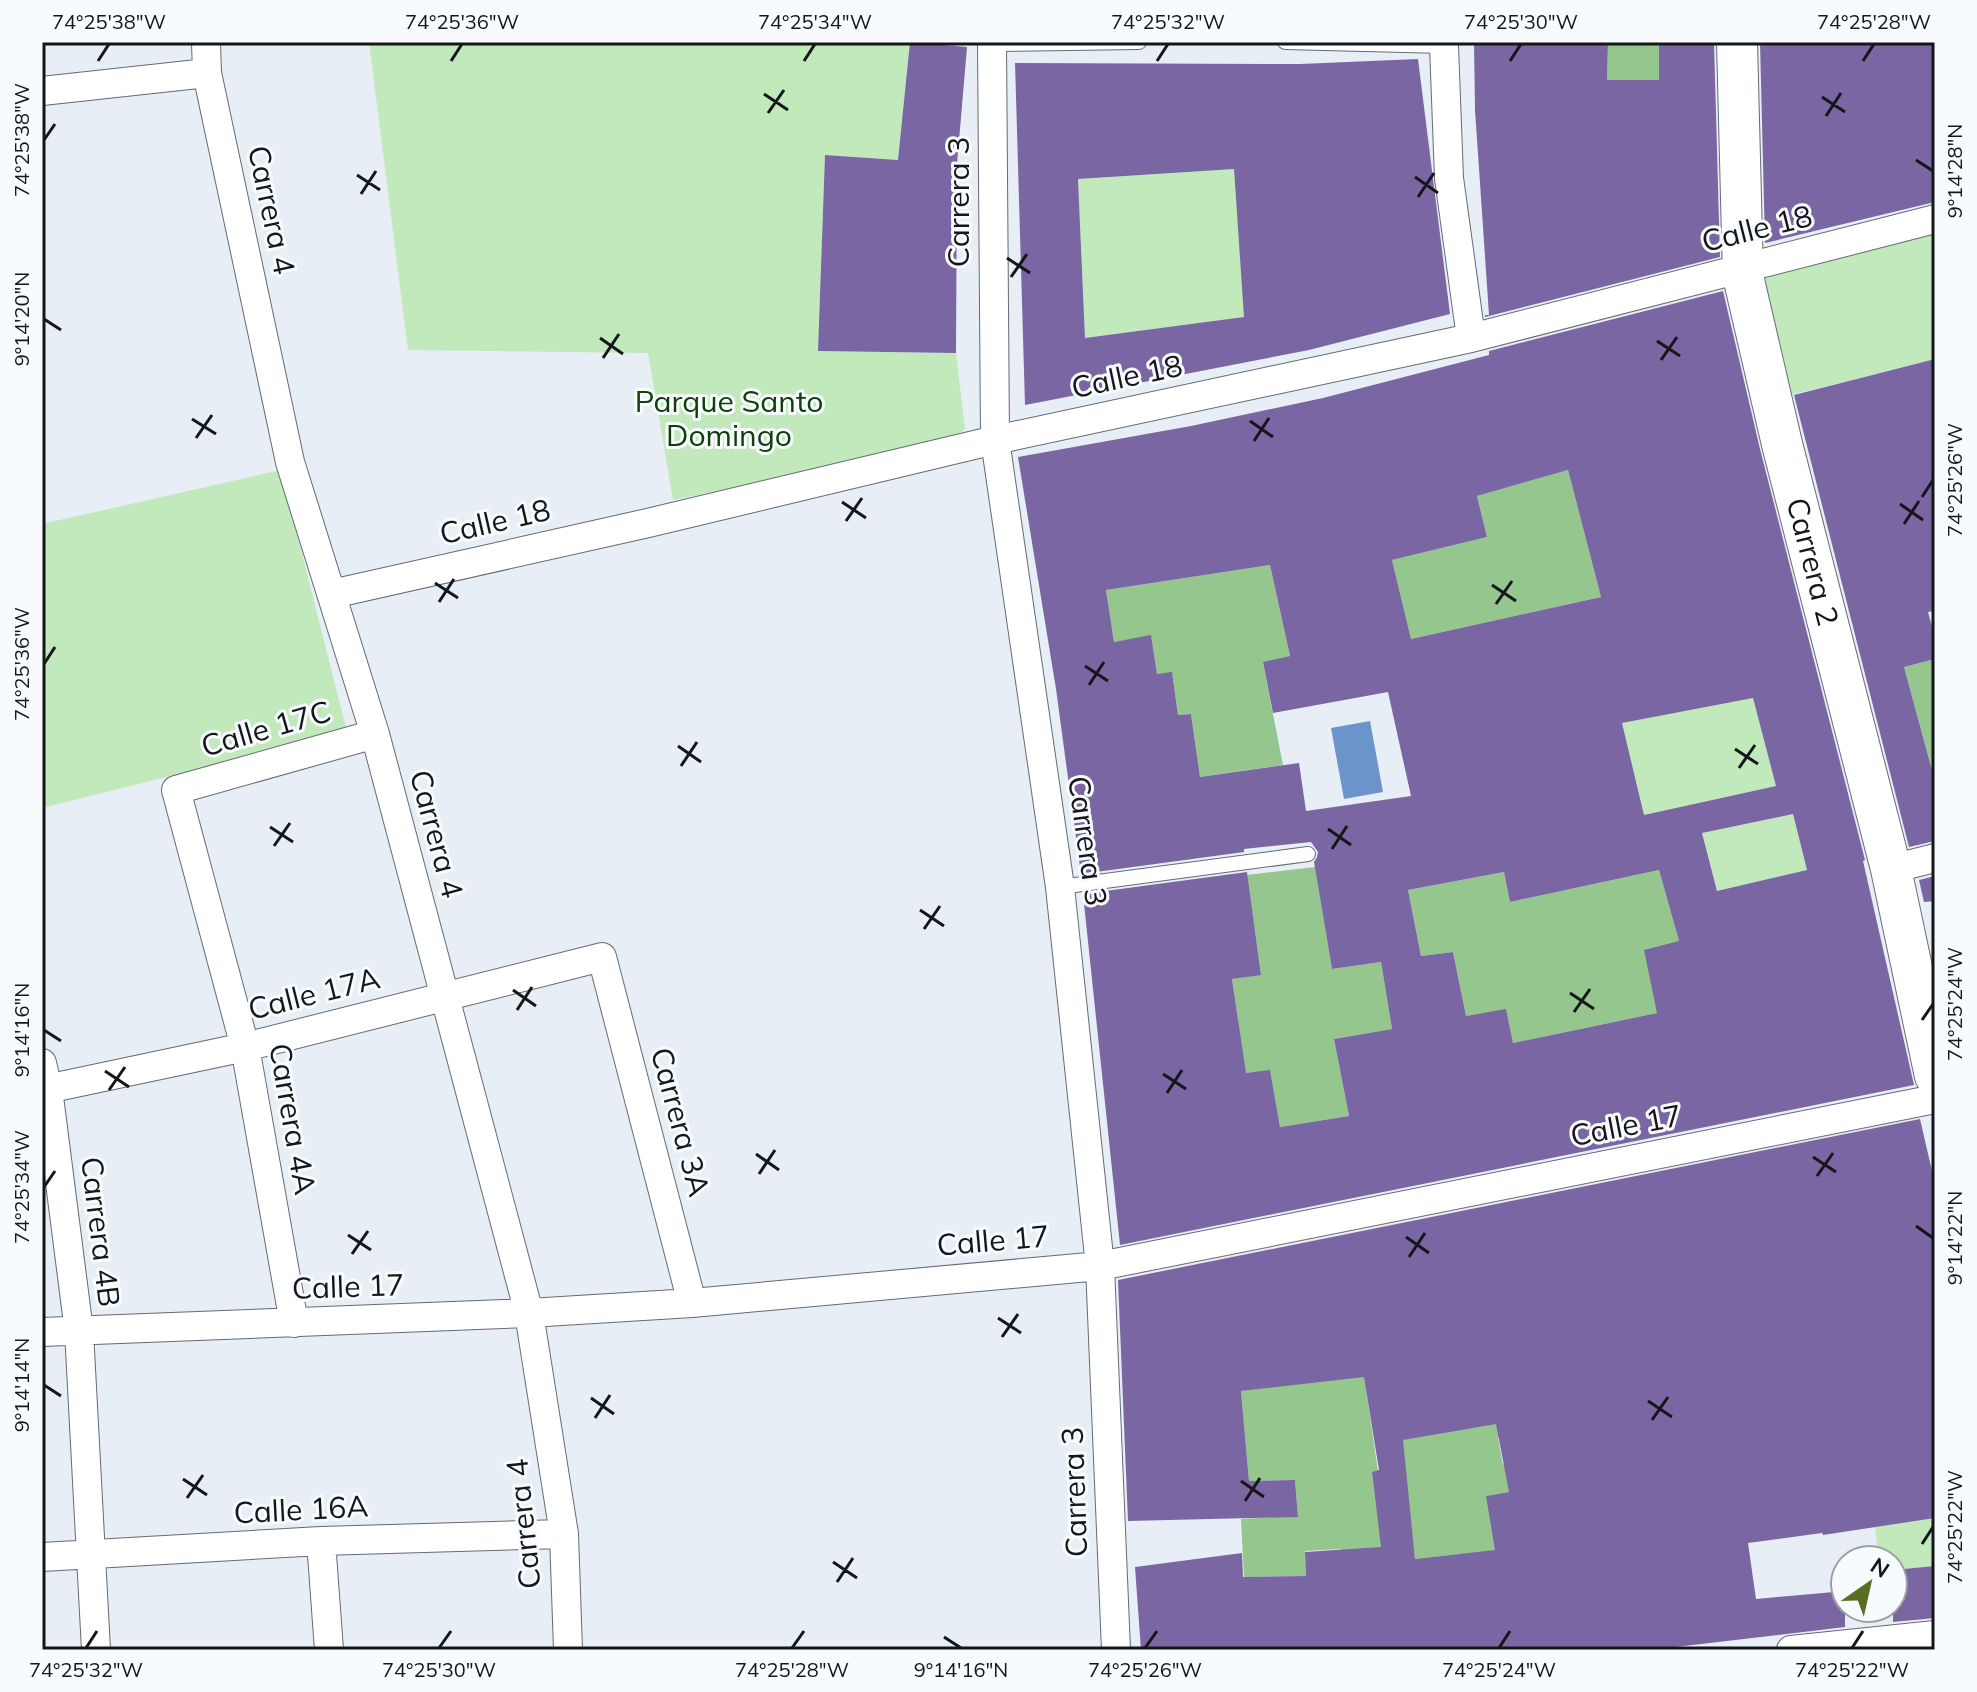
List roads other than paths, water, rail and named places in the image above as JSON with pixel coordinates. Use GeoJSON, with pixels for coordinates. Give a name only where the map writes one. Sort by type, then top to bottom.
{"type":"FeatureCollection","features":[{"type":"Feature","properties":{"kind":"main road","name":"Carrera 2"},"geometry":{"type":"LineString","coordinates":[[1737,42],[1742,268],[1782,444],[1891,869],[1935,1076]]}},
{"type":"Feature","properties":{"kind":"street","name":"Carrera 4"},"geometry":{"type":"LineString","coordinates":[[206,42],[207,73],[290,462],[375,734],[529,1313],[564,1534],[568,1650]]}},
{"type":"Feature","properties":{"kind":"street","name":"Carrera 3"},"geometry":{"type":"LineString","coordinates":[[992,43],[995,440],[1060,887],[1100,1266],[1116,1650]]}},
{"type":"Feature","properties":{"kind":"street"},"geometry":{"type":"LineString","coordinates":[[1444,46],[1449,178],[1471,338]]}},
{"type":"Feature","properties":{"kind":"street"},"geometry":{"type":"LineString","coordinates":[[42,91],[207,73]]}},
{"type":"Feature","properties":{"kind":"street","name":"Calle 18"},"geometry":{"type":"LineString","coordinates":[[332,594],[995,440],[1471,338],[1935,219]]}},
{"type":"Feature","properties":{"kind":"street","name":"Calle 17C"},"geometry":{"type":"LineString","coordinates":[[176,790],[375,734]]}},
{"type":"Feature","properties":{"kind":"street","name":"Carrera 4A"},"geometry":{"type":"LineString","coordinates":[[176,790],[245,1047],[294,1323]]}},
{"type":"Feature","properties":{"kind":"street"},"geometry":{"type":"LineString","coordinates":[[1891,869],[1935,858]]}},
{"type":"Feature","properties":{"kind":"street","name":"Calle 17A"},"geometry":{"type":"LineString","coordinates":[[44,1080],[245,1047],[602,957]]}},
{"type":"Feature","properties":{"kind":"street","name":"Carrera 3A"},"geometry":{"type":"LineString","coordinates":[[602,957],[692,1303]]}},
{"type":"Feature","properties":{"kind":"street","name":"Carrera 4B"},"geometry":{"type":"LineString","coordinates":[[44,1080],[79,1331],[96,1650]]}},
{"type":"Feature","properties":{"kind":"street","name":"Calle 17"},"geometry":{"type":"LineString","coordinates":[[42,1332],[529,1313],[692,1303],[1100,1266],[1935,1099]]}},
{"type":"Feature","properties":{"kind":"street","name":"Calle 16A"},"geometry":{"type":"LineString","coordinates":[[42,1557],[321,1541],[564,1534]]}},
{"type":"Feature","properties":{"kind":"street"},"geometry":{"type":"LineString","coordinates":[[321,1541],[329,1650]]}},
{"type":"Feature","properties":{"kind":"street"},"geometry":{"type":"LineString","coordinates":[[1791,1650],[1935,1635]]}},
{"type":"Feature","properties":{"kind":"lane"},"geometry":{"type":"LineString","coordinates":[[992,43],[1139,42]]}},
{"type":"Feature","properties":{"kind":"lane"},"geometry":{"type":"LineString","coordinates":[[1285,42],[1444,46]]}},
{"type":"Feature","properties":{"kind":"lane"},"geometry":{"type":"LineString","coordinates":[[1060,887],[1308,854]]}},
{"type":"Feature","properties":{"kind":"water"},"geometry":{"type":"Polygon","coordinates":[[[1370,721],[1383,792],[1344,799],[1331,728],[1370,721]]]}},
{"type":"Feature","properties":{"kind":"park label","name":"Parque Santo Domingo"},"geometry":{"type":"Point","coordinates":[729,419]}}]}
